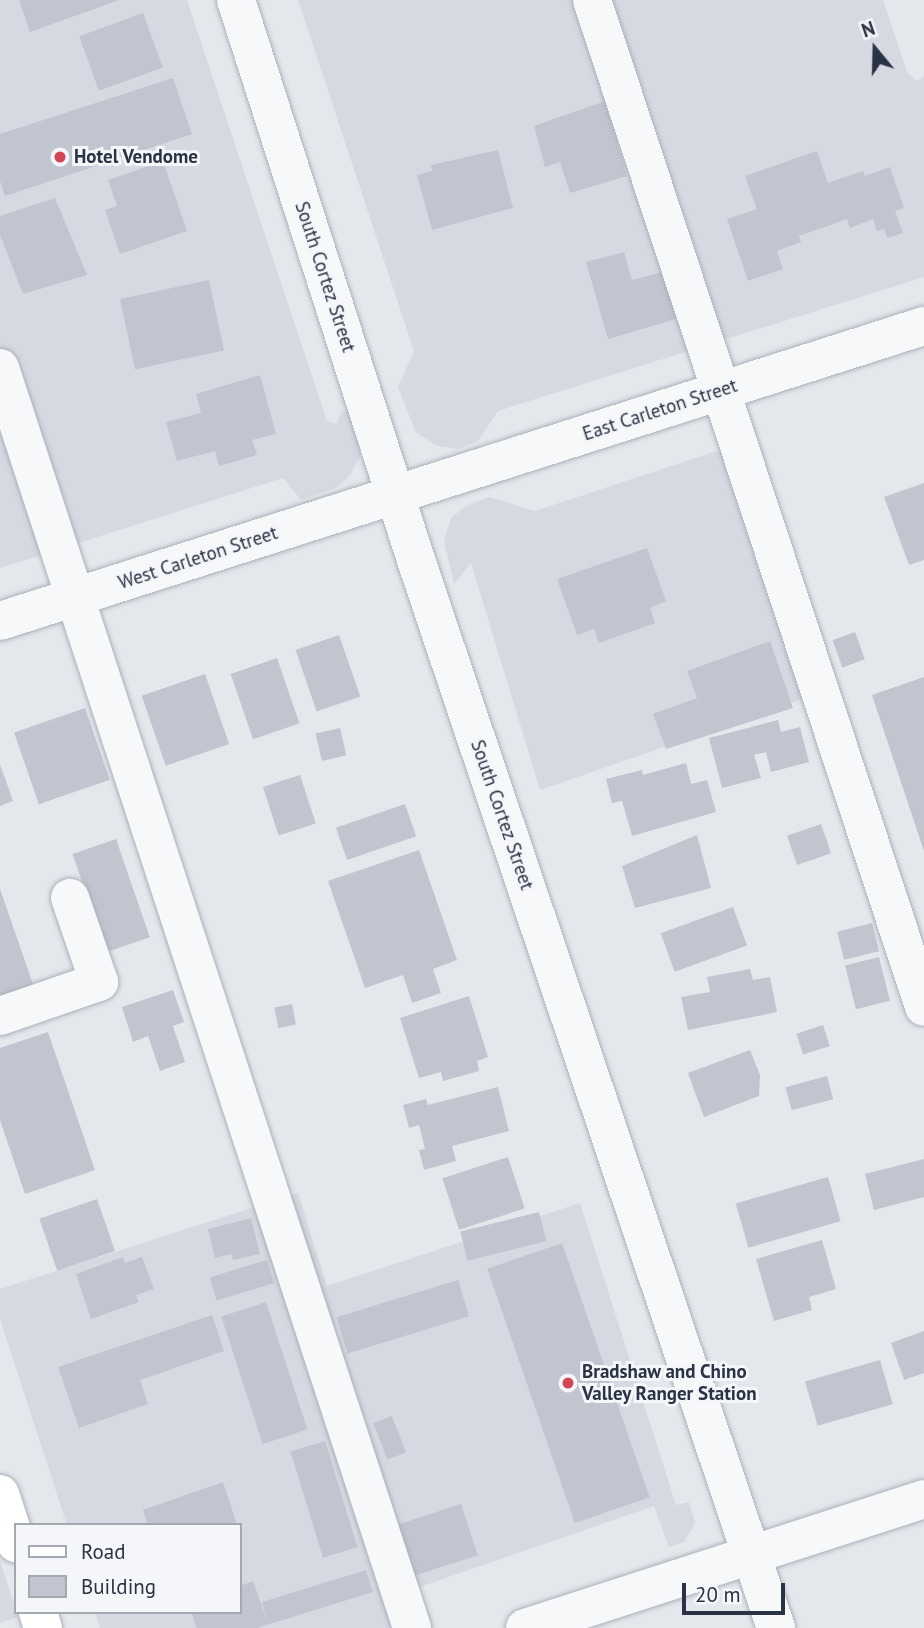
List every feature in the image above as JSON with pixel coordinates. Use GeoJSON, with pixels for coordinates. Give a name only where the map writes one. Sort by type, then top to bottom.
{"type":"FeatureCollection","features":[{"type":"Feature","properties":{"kind":"main road"},"geometry":{"type":"LineString","coordinates":[[0,1494],[14,1538]]}},
{"type":"Feature","properties":{"kind":"street","name":"South Cortez Street"},"geometry":{"type":"LineString","coordinates":[[236,0],[395,495],[776,1628]]}},
{"type":"Feature","properties":{"kind":"street"},"geometry":{"type":"LineString","coordinates":[[592,0],[924,1007]]}},
{"type":"Feature","properties":{"kind":"street","name":"East Carleton Street"},"geometry":{"type":"LineString","coordinates":[[395,495],[924,326]]}},
{"type":"Feature","properties":{"kind":"street"},"geometry":{"type":"LineString","coordinates":[[0,369],[412,1628]]}},
{"type":"Feature","properties":{"kind":"street","name":"West Carleton Street"},"geometry":{"type":"LineString","coordinates":[[0,621],[395,495]]}},
{"type":"Feature","properties":{"kind":"street"},"geometry":{"type":"LineString","coordinates":[[0,1016],[99,982],[70,898]]}},
{"type":"Feature","properties":{"kind":"street"},"geometry":{"type":"LineString","coordinates":[[525,1628],[924,1499]]}},
{"type":"Feature","properties":{"kind":"shaded area"},"geometry":{"type":"Polygon","coordinates":[[[0,0],[187,0],[327,421],[336,424],[342,411],[348,412],[359,438],[360,456],[350,475],[336,488],[301,500],[283,478],[0,568],[0,0]]]}},
{"type":"Feature","properties":{"kind":"shaded area"},"geometry":{"type":"Polygon","coordinates":[[[298,0],[883,0],[907,72],[917,81],[924,76],[924,277],[498,411],[478,441],[458,449],[438,446],[416,433],[398,387],[414,351],[298,0]]]}},
{"type":"Feature","properties":{"kind":"shaded area"},"geometry":{"type":"Polygon","coordinates":[[[756,438],[837,687],[540,790],[471,563],[454,584],[444,541],[451,518],[466,506],[489,497],[535,511],[756,438]]]}},
{"type":"Feature","properties":{"kind":"shaded area"},"geometry":{"type":"Polygon","coordinates":[[[298,1193],[327,1286],[580,1203],[676,1505],[689,1502],[695,1523],[684,1542],[669,1547],[654,1506],[414,1589],[424,1628],[100,1628],[96,1614],[242,1614],[242,1523],[66,1523],[0,1319],[0,1289],[298,1193]]]}},
{"type":"Feature","properties":{"kind":"shaded area"},"geometry":{"type":"Polygon","coordinates":[[[0,1561],[14,1605],[14,1614],[18,1617],[0,1623],[0,1561]]]}},
{"type":"Feature","properties":{"kind":"building"},"geometry":{"type":"Polygon","coordinates":[[[19,0],[119,0],[30,32],[19,0]]]}},
{"type":"Feature","properties":{"kind":"building"},"geometry":{"type":"Polygon","coordinates":[[[143,13],[163,68],[99,91],[79,36],[143,13]]]}},
{"type":"Feature","properties":{"kind":"building","name":"Hotel Vendome"},"geometry":{"type":"Polygon","coordinates":[[[173,78],[192,134],[5,196],[0,181],[0,134],[173,78]]]}},
{"type":"Feature","properties":{"kind":"building"},"geometry":{"type":"Polygon","coordinates":[[[605,101],[627,176],[570,193],[560,162],[545,167],[534,126],[605,101]]]}},
{"type":"Feature","properties":{"kind":"building"},"geometry":{"type":"Polygon","coordinates":[[[498,150],[513,208],[432,230],[417,175],[432,171],[431,165],[498,150]]]}},
{"type":"Feature","properties":{"kind":"building"},"geometry":{"type":"Polygon","coordinates":[[[817,151],[828,183],[863,171],[865,176],[890,167],[904,208],[895,211],[903,233],[887,238],[884,229],[877,231],[873,219],[850,228],[847,219],[799,236],[801,242],[777,251],[783,269],[748,281],[727,219],[757,209],[745,176],[817,151]]]}},
{"type":"Feature","properties":{"kind":"building"},"geometry":{"type":"Polygon","coordinates":[[[163,161],[187,231],[120,254],[105,210],[117,206],[108,180],[163,161]]]}},
{"type":"Feature","properties":{"kind":"building"},"geometry":{"type":"Polygon","coordinates":[[[55,198],[87,275],[23,294],[0,235],[0,216],[55,198]]]}},
{"type":"Feature","properties":{"kind":"building"},"geometry":{"type":"Polygon","coordinates":[[[624,252],[632,280],[663,272],[676,319],[608,339],[586,262],[624,252]]]}},
{"type":"Feature","properties":{"kind":"building"},"geometry":{"type":"Polygon","coordinates":[[[209,280],[224,350],[135,369],[120,299],[209,280]]]}},
{"type":"Feature","properties":{"kind":"building"},"geometry":{"type":"Polygon","coordinates":[[[260,375],[276,434],[252,440],[257,455],[219,466],[215,451],[177,461],[166,422],[201,413],[196,394],[260,375]]]}},
{"type":"Feature","properties":{"kind":"building"},"geometry":{"type":"Polygon","coordinates":[[[924,483],[924,560],[909,565],[884,497],[924,483]]]}},
{"type":"Feature","properties":{"kind":"building"},"geometry":{"type":"Polygon","coordinates":[[[647,548],[666,601],[650,608],[655,623],[599,643],[594,629],[577,635],[557,579],[647,548]]]}},
{"type":"Feature","properties":{"kind":"building"},"geometry":{"type":"Polygon","coordinates":[[[855,632],[865,659],[842,667],[832,640],[855,632]]]}},
{"type":"Feature","properties":{"kind":"building"},"geometry":{"type":"Polygon","coordinates":[[[339,635],[360,696],[317,711],[296,650],[339,635]]]}},
{"type":"Feature","properties":{"kind":"building"},"geometry":{"type":"Polygon","coordinates":[[[770,641],[793,708],[666,749],[653,714],[697,698],[687,671],[770,641]]]}},
{"type":"Feature","properties":{"kind":"building"},"geometry":{"type":"Polygon","coordinates":[[[277,658],[299,723],[253,739],[231,674],[277,658]]]}},
{"type":"Feature","properties":{"kind":"building"},"geometry":{"type":"Polygon","coordinates":[[[205,674],[229,744],[166,766],[142,696],[205,674]]]}},
{"type":"Feature","properties":{"kind":"building"},"geometry":{"type":"Polygon","coordinates":[[[924,677],[924,851],[872,695],[924,677]]]}},
{"type":"Feature","properties":{"kind":"building"},"geometry":{"type":"Polygon","coordinates":[[[85,708],[110,780],[39,804],[14,732],[85,708]]]}},
{"type":"Feature","properties":{"kind":"building"},"geometry":{"type":"Polygon","coordinates":[[[778,720],[781,732],[800,727],[809,762],[771,772],[766,752],[754,755],[761,778],[722,788],[709,738],[778,720]]]}},
{"type":"Feature","properties":{"kind":"building"},"geometry":{"type":"Polygon","coordinates":[[[340,728],[346,755],[322,761],[316,734],[340,728]]]}},
{"type":"Feature","properties":{"kind":"building"},"geometry":{"type":"Polygon","coordinates":[[[686,763],[691,784],[707,780],[716,812],[632,836],[622,801],[612,803],[606,779],[642,770],[643,775],[686,763]]]}},
{"type":"Feature","properties":{"kind":"building"},"geometry":{"type":"Polygon","coordinates":[[[0,764],[13,801],[0,806],[0,764]]]}},
{"type":"Feature","properties":{"kind":"building"},"geometry":{"type":"Polygon","coordinates":[[[300,775],[316,824],[279,836],[263,787],[300,775]]]}},
{"type":"Feature","properties":{"kind":"building"},"geometry":{"type":"Polygon","coordinates":[[[405,804],[416,836],[347,860],[336,828],[405,804]]]}},
{"type":"Feature","properties":{"kind":"building"},"geometry":{"type":"Polygon","coordinates":[[[821,824],[831,853],[797,865],[787,836],[821,824]]]}},
{"type":"Feature","properties":{"kind":"building"},"geometry":{"type":"Polygon","coordinates":[[[697,835],[711,888],[635,908],[622,866],[697,835]]]}},
{"type":"Feature","properties":{"kind":"building"},"geometry":{"type":"Polygon","coordinates":[[[116,839],[150,937],[106,952],[73,854],[116,839]]]}},
{"type":"Feature","properties":{"kind":"building"},"geometry":{"type":"Polygon","coordinates":[[[419,850],[457,960],[433,969],[441,993],[412,1003],[403,975],[365,988],[328,881],[419,850]]]}},
{"type":"Feature","properties":{"kind":"building"},"geometry":{"type":"Polygon","coordinates":[[[0,889],[34,987],[0,999],[0,889]]]}},
{"type":"Feature","properties":{"kind":"building"},"geometry":{"type":"Polygon","coordinates":[[[733,907],[747,946],[675,972],[661,933],[733,907]]]}},
{"type":"Feature","properties":{"kind":"building"},"geometry":{"type":"Polygon","coordinates":[[[872,923],[879,951],[844,960],[837,932],[872,923]]]}},
{"type":"Feature","properties":{"kind":"building"},"geometry":{"type":"Polygon","coordinates":[[[879,957],[890,1001],[856,1009],[845,965],[879,957]]]}},
{"type":"Feature","properties":{"kind":"building"},"geometry":{"type":"Polygon","coordinates":[[[750,969],[753,980],[770,977],[777,1012],[688,1030],[681,997],[710,992],[707,977],[750,969]]]}},
{"type":"Feature","properties":{"kind":"building"},"geometry":{"type":"Polygon","coordinates":[[[173,990],[184,1022],[173,1026],[185,1062],[160,1071],[148,1036],[133,1042],[122,1007],[173,990]]]}},
{"type":"Feature","properties":{"kind":"building"},"geometry":{"type":"Polygon","coordinates":[[[469,996],[488,1057],[477,1061],[479,1071],[443,1081],[441,1072],[419,1078],[400,1018],[469,996]]]}},
{"type":"Feature","properties":{"kind":"building"},"geometry":{"type":"Polygon","coordinates":[[[292,1004],[296,1025],[278,1028],[274,1007],[292,1004]]]}},
{"type":"Feature","properties":{"kind":"building"},"geometry":{"type":"Polygon","coordinates":[[[823,1025],[830,1046],[803,1055],[796,1034],[823,1025]]]}},
{"type":"Feature","properties":{"kind":"building"},"geometry":{"type":"Polygon","coordinates":[[[48,1032],[95,1170],[25,1194],[0,1120],[0,1048],[48,1032]]]}},
{"type":"Feature","properties":{"kind":"building"},"geometry":{"type":"Polygon","coordinates":[[[750,1050],[760,1075],[759,1096],[704,1117],[688,1073],[750,1050]]]}},
{"type":"Feature","properties":{"kind":"building"},"geometry":{"type":"Polygon","coordinates":[[[827,1076],[833,1099],[792,1110],[785,1087],[827,1076]]]}},
{"type":"Feature","properties":{"kind":"building"},"geometry":{"type":"Polygon","coordinates":[[[498,1087],[509,1131],[452,1146],[456,1161],[424,1170],[419,1150],[425,1149],[419,1125],[409,1128],[403,1105],[426,1099],[428,1105],[498,1087]]]}},
{"type":"Feature","properties":{"kind":"building"},"geometry":{"type":"Polygon","coordinates":[[[508,1157],[525,1208],[459,1230],[442,1178],[508,1157]]]}},
{"type":"Feature","properties":{"kind":"building"},"geometry":{"type":"Polygon","coordinates":[[[924,1159],[924,1197],[874,1210],[865,1174],[924,1159]]]}},
{"type":"Feature","properties":{"kind":"building"},"geometry":{"type":"Polygon","coordinates":[[[828,1177],[841,1221],[748,1248],[736,1203],[828,1177]]]}},
{"type":"Feature","properties":{"kind":"building"},"geometry":{"type":"Polygon","coordinates":[[[97,1199],[115,1251],[57,1271],[39,1219],[97,1199]]]}},
{"type":"Feature","properties":{"kind":"building"},"geometry":{"type":"Polygon","coordinates":[[[539,1212],[546,1241],[468,1261],[460,1232],[539,1212]]]}},
{"type":"Feature","properties":{"kind":"building"},"geometry":{"type":"Polygon","coordinates":[[[251,1218],[260,1254],[233,1260],[231,1254],[215,1258],[208,1229],[251,1218]]]}},
{"type":"Feature","properties":{"kind":"building"},"geometry":{"type":"Polygon","coordinates":[[[822,1240],[836,1289],[809,1297],[812,1310],[774,1321],[756,1259],[822,1240]]]}},
{"type":"Feature","properties":{"kind":"building","name":"Bradshaw and Chino Valley Ranger Station"},"geometry":{"type":"Polygon","coordinates":[[[562,1243],[650,1497],[575,1523],[487,1269],[562,1243]]]}},
{"type":"Feature","properties":{"kind":"building"},"geometry":{"type":"Polygon","coordinates":[[[123,1257],[125,1263],[142,1257],[154,1289],[136,1295],[139,1302],[91,1319],[76,1274],[123,1257]]]}},
{"type":"Feature","properties":{"kind":"building"},"geometry":{"type":"Polygon","coordinates":[[[267,1260],[274,1283],[217,1300],[210,1278],[267,1260]]]}},
{"type":"Feature","properties":{"kind":"building"},"geometry":{"type":"Polygon","coordinates":[[[458,1280],[469,1316],[348,1353],[337,1317],[458,1280]]]}},
{"type":"Feature","properties":{"kind":"building"},"geometry":{"type":"Polygon","coordinates":[[[266,1302],[307,1429],[263,1444],[221,1317],[266,1302]]]}},
{"type":"Feature","properties":{"kind":"building"},"geometry":{"type":"Polygon","coordinates":[[[212,1315],[224,1351],[140,1380],[148,1404],[79,1428],[58,1367],[212,1315]]]}},
{"type":"Feature","properties":{"kind":"building"},"geometry":{"type":"Polygon","coordinates":[[[924,1331],[924,1373],[904,1380],[891,1343],[924,1331]]]}},
{"type":"Feature","properties":{"kind":"building"},"geometry":{"type":"Polygon","coordinates":[[[880,1360],[893,1404],[818,1426],[805,1381],[880,1360]]]}},
{"type":"Feature","properties":{"kind":"building"},"geometry":{"type":"Polygon","coordinates":[[[392,1416],[406,1452],[387,1460],[373,1423],[392,1416]]]}},
{"type":"Feature","properties":{"kind":"building"},"geometry":{"type":"Polygon","coordinates":[[[325,1441],[357,1547],[323,1558],[291,1452],[325,1441]]]}},
{"type":"Feature","properties":{"kind":"building"},"geometry":{"type":"Polygon","coordinates":[[[223,1482],[236,1523],[147,1523],[143,1510],[223,1482]]]}},
{"type":"Feature","properties":{"kind":"building"},"geometry":{"type":"Polygon","coordinates":[[[461,1504],[478,1555],[409,1578],[393,1526],[461,1504]]]}},
{"type":"Feature","properties":{"kind":"building"},"geometry":{"type":"Polygon","coordinates":[[[366,1570],[373,1592],[257,1628],[197,1628],[192,1614],[242,1614],[242,1585],[253,1581],[267,1621],[262,1602],[366,1570]]]}},
{"type":"Feature","properties":{"kind":"place","name":"Hotel Vendome"},"geometry":{"type":"Point","coordinates":[60,157]}},
{"type":"Feature","properties":{"kind":"place","name":"Bradshaw and Chino Valley Ranger Station"},"geometry":{"type":"Point","coordinates":[568,1383]}}]}
